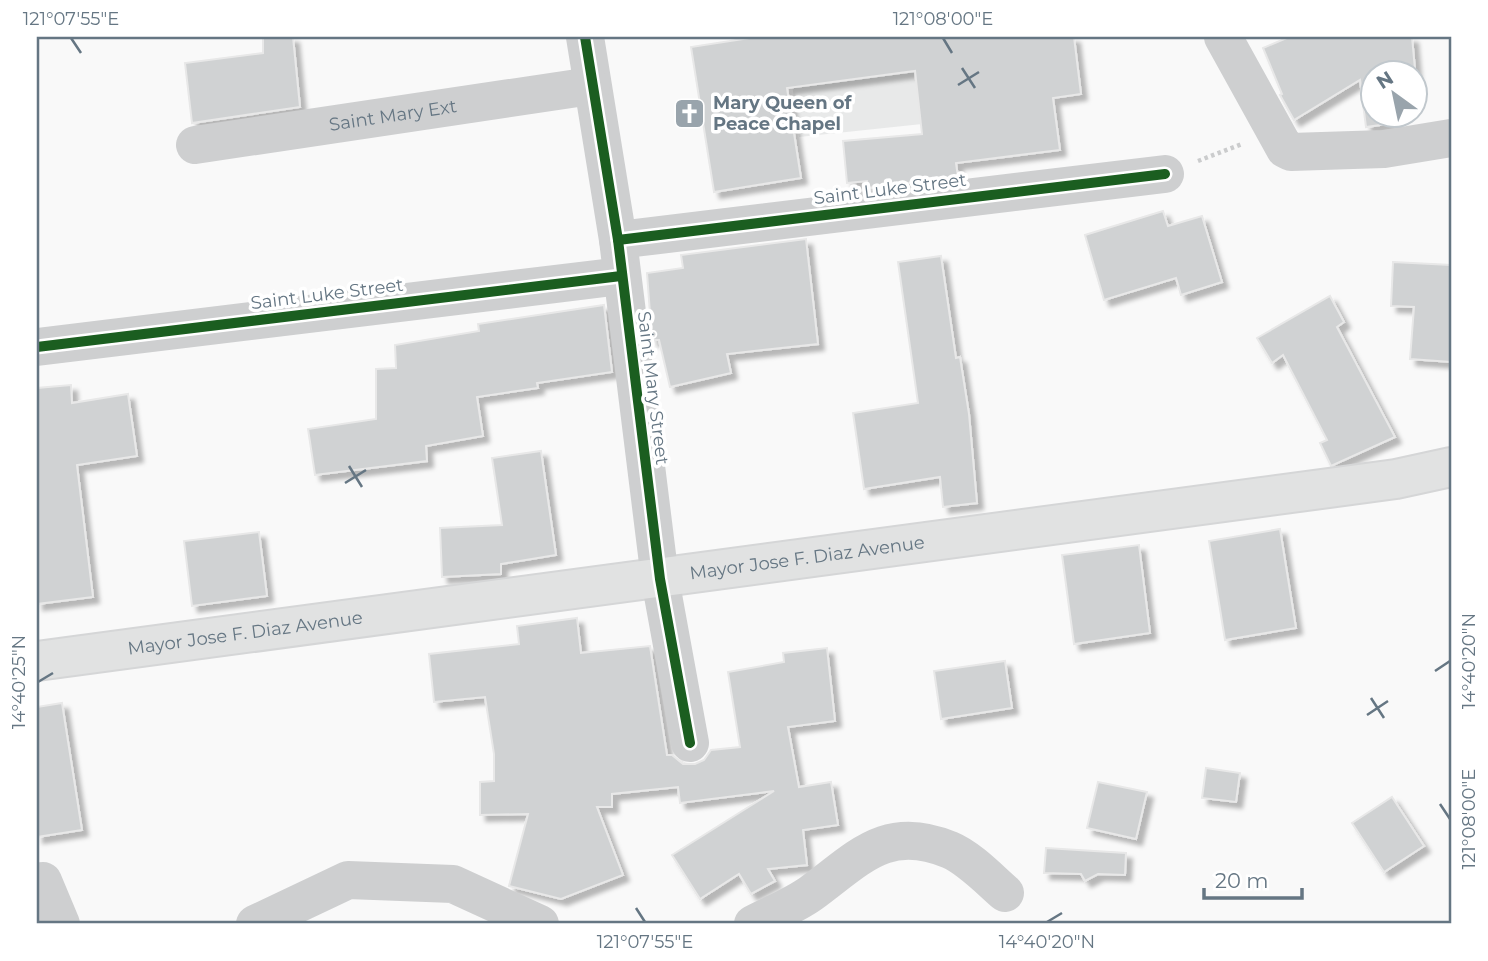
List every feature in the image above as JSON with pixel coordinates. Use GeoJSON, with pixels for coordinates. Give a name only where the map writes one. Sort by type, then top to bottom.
{"type":"FeatureCollection","features":[{"type":"Feature","properties":{"kind":"main road","name":"Mayor Jose F. Diaz Avenue"},"geometry":{"type":"LineString","coordinates":[[37,661],[1383,481],[1451,467]]}},
{"type":"Feature","properties":{"kind":"street","name":"Saint Mary Street"},"geometry":{"type":"LineString","coordinates":[[585,37],[620,258],[660,579],[690,743]]}},
{"type":"Feature","properties":{"kind":"street"},"geometry":{"type":"LineString","coordinates":[[1223,37],[1285,149],[1299,153],[1384,149],[1451,138]]}},
{"type":"Feature","properties":{"kind":"street","name":"Saint Mary Ext"},"geometry":{"type":"LineString","coordinates":[[195,145],[591,86]]}},
{"type":"Feature","properties":{"kind":"street","name":"Saint Luke Street"},"geometry":{"type":"LineString","coordinates":[[37,346],[1165,174]]}},
{"type":"Feature","properties":{"kind":"street"},"geometry":{"type":"LineString","coordinates":[[753,924],[809,910],[860,855],[888,842],[916,839],[952,851],[1006,893]]}},
{"type":"Feature","properties":{"kind":"street"},"geometry":{"type":"LineString","coordinates":[[255,924],[348,880],[453,884],[540,924]]}},
{"type":"Feature","properties":{"kind":"street"},"geometry":{"type":"LineString","coordinates":[[43,881],[61,924]]}},
{"type":"Feature","properties":{"kind":"path"},"geometry":{"type":"LineString","coordinates":[[1165,174],[1275,131]]}},
{"type":"Feature","properties":{"kind":"shaded area"},"geometry":{"type":"Polygon","coordinates":[[[786,37],[969,37],[979,118],[799,137],[786,37]]]}},
{"type":"Feature","properties":{"kind":"building"},"geometry":{"type":"Polygon","coordinates":[[[263,37],[293,37],[300,107],[192,123],[185,63],[263,53],[263,37]]]}},
{"type":"Feature","properties":{"kind":"building"},"geometry":{"type":"Polygon","coordinates":[[[756,37],[1074,37],[1081,94],[1053,98],[1060,150],[956,163],[958,177],[867,188],[867,181],[847,183],[843,141],[922,134],[915,71],[787,88],[801,178],[714,192],[691,47],[756,37]]]}},
{"type":"Feature","properties":{"kind":"building"},"geometry":{"type":"Polygon","coordinates":[[[1289,37],[1412,37],[1414,60],[1358,60],[1358,81],[1294,120],[1280,95],[1282,94],[1263,48],[1289,37]]]}},
{"type":"Feature","properties":{"kind":"building"},"geometry":{"type":"Polygon","coordinates":[[[1163,211],[1168,226],[1202,216],[1222,282],[1181,295],[1176,278],[1104,300],[1085,235],[1163,211]]]}},
{"type":"Feature","properties":{"kind":"building"},"geometry":{"type":"Polygon","coordinates":[[[806,239],[818,344],[727,354],[731,373],[670,387],[659,340],[652,340],[647,273],[683,268],[681,255],[806,239]]]}},
{"type":"Feature","properties":{"kind":"building"},"geometry":{"type":"Polygon","coordinates":[[[941,256],[956,358],[960,357],[969,414],[977,503],[943,507],[940,477],[864,489],[853,413],[918,403],[898,262],[941,256]]]}},
{"type":"Feature","properties":{"kind":"building"},"geometry":{"type":"Polygon","coordinates":[[[1393,262],[1451,265],[1451,362],[1410,359],[1414,307],[1391,306],[1393,262]]]}},
{"type":"Feature","properties":{"kind":"building"},"geometry":{"type":"Polygon","coordinates":[[[1330,296],[1344,322],[1337,327],[1395,437],[1331,466],[1320,443],[1327,440],[1283,355],[1272,363],[1257,338],[1330,296]]]}},
{"type":"Feature","properties":{"kind":"building"},"geometry":{"type":"Polygon","coordinates":[[[604,305],[612,372],[537,383],[538,388],[477,397],[483,436],[426,446],[427,461],[315,475],[308,429],[376,419],[376,369],[396,368],[395,345],[479,331],[478,324],[604,305]]]}},
{"type":"Feature","properties":{"kind":"building"},"geometry":{"type":"Polygon","coordinates":[[[71,385],[72,403],[128,394],[137,456],[77,465],[93,597],[37,604],[37,388],[71,385]]]}},
{"type":"Feature","properties":{"kind":"building"},"geometry":{"type":"Polygon","coordinates":[[[541,451],[556,555],[501,564],[501,574],[442,577],[440,528],[502,525],[492,458],[541,451]]]}},
{"type":"Feature","properties":{"kind":"building"},"geometry":{"type":"Polygon","coordinates":[[[1280,529],[1296,628],[1225,640],[1209,541],[1280,529]]]}},
{"type":"Feature","properties":{"kind":"building"},"geometry":{"type":"Polygon","coordinates":[[[259,532],[267,596],[192,606],[184,541],[259,532]]]}},
{"type":"Feature","properties":{"kind":"building"},"geometry":{"type":"Polygon","coordinates":[[[1139,545],[1150,633],[1074,644],[1062,555],[1139,545]]]}},
{"type":"Feature","properties":{"kind":"building"},"geometry":{"type":"Polygon","coordinates":[[[577,618],[581,653],[650,646],[667,755],[672,755],[683,764],[695,764],[704,760],[711,750],[740,747],[728,672],[784,662],[783,653],[827,648],[835,721],[788,727],[799,787],[831,782],[838,825],[803,830],[807,865],[768,869],[775,881],[751,894],[739,874],[700,899],[672,855],[774,791],[680,803],[678,787],[612,794],[612,807],[597,807],[623,875],[561,899],[509,886],[528,814],[480,815],[480,782],[494,781],[494,754],[485,697],[434,702],[429,654],[519,644],[517,626],[577,618]]]}},
{"type":"Feature","properties":{"kind":"building"},"geometry":{"type":"Polygon","coordinates":[[[1005,661],[1012,708],[941,719],[934,671],[1005,661]]]}},
{"type":"Feature","properties":{"kind":"building"},"geometry":{"type":"Polygon","coordinates":[[[62,703],[82,830],[37,837],[37,707],[62,703]]]}},
{"type":"Feature","properties":{"kind":"building"},"geometry":{"type":"Polygon","coordinates":[[[1206,768],[1240,773],[1236,802],[1202,798],[1206,768]]]}},
{"type":"Feature","properties":{"kind":"building"},"geometry":{"type":"Polygon","coordinates":[[[1098,782],[1147,792],[1136,839],[1087,828],[1098,782]]]}},
{"type":"Feature","properties":{"kind":"building"},"geometry":{"type":"Polygon","coordinates":[[[1392,797],[1424,846],[1384,872],[1352,823],[1392,797]]]}},
{"type":"Feature","properties":{"kind":"building"},"geometry":{"type":"Polygon","coordinates":[[[1046,848],[1126,853],[1125,875],[1098,874],[1085,881],[1081,874],[1044,873],[1046,848]]]}},
{"type":"Feature","properties":{"kind":"cycle path"},"geometry":{"type":"LineString","coordinates":[[585,37],[618,240],[660,579],[690,743]]}},
{"type":"Feature","properties":{"kind":"cycle path"},"geometry":{"type":"LineString","coordinates":[[618,240],[1165,174]]}},
{"type":"Feature","properties":{"kind":"cycle path"},"geometry":{"type":"LineString","coordinates":[[37,347],[621,276]]}},
{"type":"Feature","properties":{"kind":"place","name":"Mary Queen of Peace Chapel"},"geometry":{"type":"Point","coordinates":[690,113]}}]}
